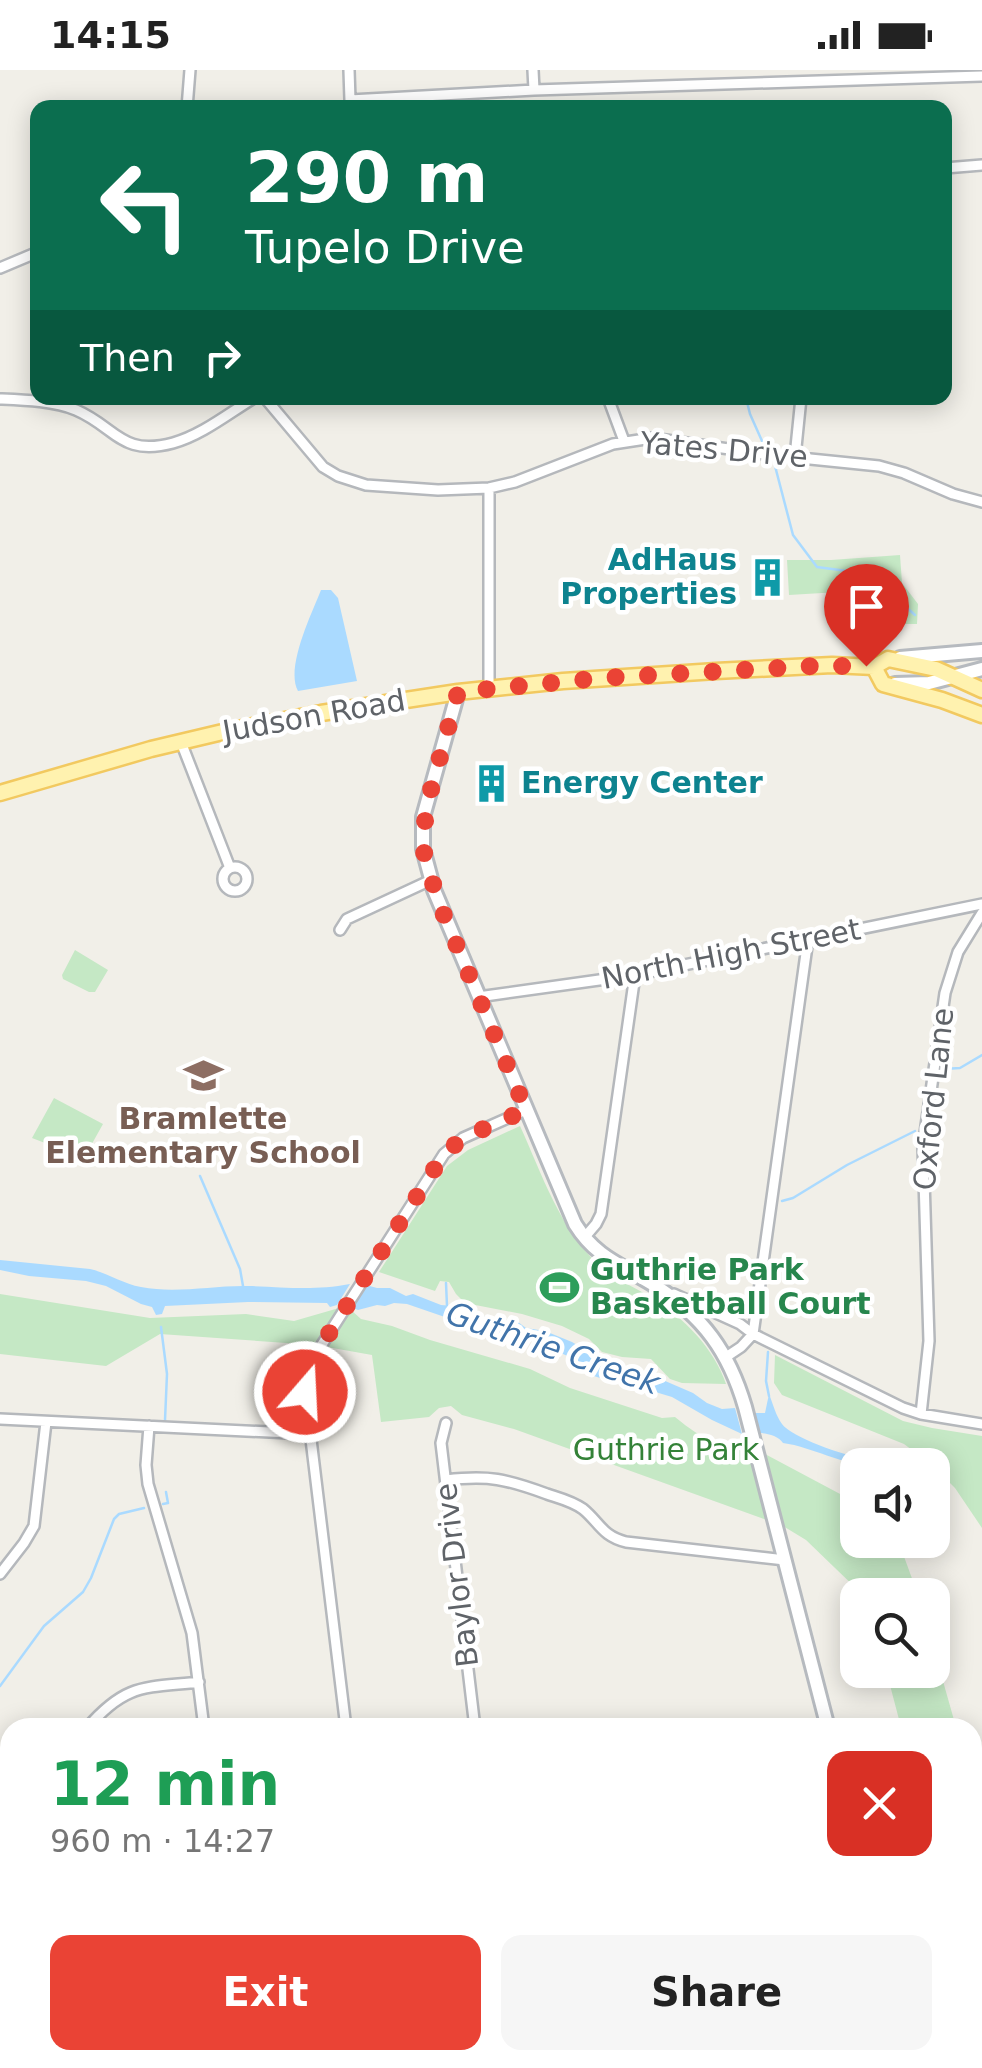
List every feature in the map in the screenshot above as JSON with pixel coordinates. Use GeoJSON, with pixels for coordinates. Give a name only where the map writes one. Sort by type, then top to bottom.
{"type":"FeatureCollection","features":[{"type":"Feature","properties":{"kind":"main road"},"geometry":{"type":"LineString","coordinates":[[881,664],[883,684],[982,716]]}},
{"type":"Feature","properties":{"kind":"main road","name":"Judson Road"},"geometry":{"type":"LineString","coordinates":[[0,794],[181,742],[274,722],[489,688],[777,667],[916,664],[958,677],[982,690]]}},
{"type":"Feature","properties":{"kind":"street"},"geometry":{"type":"LineString","coordinates":[[188,100],[190,70]]}},
{"type":"Feature","properties":{"kind":"street"},"geometry":{"type":"LineString","coordinates":[[350,70],[350,100],[916,74],[982,76]]}},
{"type":"Feature","properties":{"kind":"street"},"geometry":{"type":"LineString","coordinates":[[534,70],[534,90]]}},
{"type":"Feature","properties":{"kind":"street"},"geometry":{"type":"LineString","coordinates":[[732,70],[733,83]]}},
{"type":"Feature","properties":{"kind":"street"},"geometry":{"type":"LineString","coordinates":[[952,167],[982,165]]}},
{"type":"Feature","properties":{"kind":"street"},"geometry":{"type":"LineString","coordinates":[[0,268],[30,255]]}},
{"type":"Feature","properties":{"kind":"street"},"geometry":{"type":"LineString","coordinates":[[0,399],[30,403]]}},
{"type":"Feature","properties":{"kind":"street"},"geometry":{"type":"LineString","coordinates":[[47,405],[70,408],[124,442],[142,446],[185,438],[242,405]]}},
{"type":"Feature","properties":{"kind":"street","name":"Yates Drive"},"geometry":{"type":"LineString","coordinates":[[271,405],[319,463],[338,476],[377,486],[488,488],[624,442],[664,439],[879,466],[982,502]]}},
{"type":"Feature","properties":{"kind":"street"},"geometry":{"type":"LineString","coordinates":[[611,405],[624,442]]}},
{"type":"Feature","properties":{"kind":"street"},"geometry":{"type":"LineString","coordinates":[[795,458],[800,405]]}},
{"type":"Feature","properties":{"kind":"street"},"geometry":{"type":"LineString","coordinates":[[488,488],[489,688]]}},
{"type":"Feature","properties":{"kind":"street"},"geometry":{"type":"LineString","coordinates":[[881,664],[982,651]]}},
{"type":"Feature","properties":{"kind":"street"},"geometry":{"type":"LineString","coordinates":[[883,684],[922,684],[982,669]]}},
{"type":"Feature","properties":{"kind":"street"},"geometry":{"type":"LineString","coordinates":[[458,692],[424,818],[423,849],[431,880],[478,997],[566,1205],[584,1238],[605,1258],[654,1285],[740,1324],[881,1398],[921,1414],[982,1424]]}},
{"type":"Feature","properties":{"kind":"street"},"geometry":{"type":"LineString","coordinates":[[181,742],[230,868]]}},
{"type":"Feature","properties":{"kind":"street"},"geometry":{"type":"LineString","coordinates":[[340,930],[348,919],[431,880]]}},
{"type":"Feature","properties":{"kind":"street","name":"North High Street"},"geometry":{"type":"LineString","coordinates":[[478,997],[635,975],[982,904]]}},
{"type":"Feature","properties":{"kind":"street","name":"Oxford Lane"},"geometry":{"type":"LineString","coordinates":[[921,1414],[929,1346],[923,1147],[945,993],[958,952],[982,913]]}},
{"type":"Feature","properties":{"kind":"street"},"geometry":{"type":"LineString","coordinates":[[726,1357],[753,1334],[808,939]]}},
{"type":"Feature","properties":{"kind":"street"},"geometry":{"type":"LineString","coordinates":[[584,1238],[601,1214],[635,975]]}},
{"type":"Feature","properties":{"kind":"street"},"geometry":{"type":"LineString","coordinates":[[345,1718],[305,1386],[310,1366],[449,1148],[526,1110]]}},
{"type":"Feature","properties":{"kind":"street"},"geometry":{"type":"LineString","coordinates":[[654,1285],[696,1318],[726,1357],[741,1394],[825,1718]]}},
{"type":"Feature","properties":{"kind":"street"},"geometry":{"type":"LineString","coordinates":[[0,1419],[310,1434]]}},
{"type":"Feature","properties":{"kind":"street"},"geometry":{"type":"LineString","coordinates":[[0,1574],[34,1526],[46,1422]]}},
{"type":"Feature","properties":{"kind":"street","name":"Baylor Drive"},"geometry":{"type":"LineString","coordinates":[[446,1423],[441,1438],[475,1718]]}},
{"type":"Feature","properties":{"kind":"street"},"geometry":{"type":"LineString","coordinates":[[149,1426],[148,1479],[187,1615],[203,1718]]}},
{"type":"Feature","properties":{"kind":"street"},"geometry":{"type":"LineString","coordinates":[[446,1480],[495,1478],[526,1486],[576,1504],[618,1540],[785,1560]]}},
{"type":"Feature","properties":{"kind":"street"},"geometry":{"type":"LineString","coordinates":[[96,1718],[124,1694],[142,1688],[199,1682]]}},
{"type":"Feature","properties":{"kind":"green space"},"geometry":{"type":"Polygon","coordinates":[[[900,555],[902,583],[918,604],[917,624],[889,624],[876,602],[841,605],[839,592],[789,595],[787,560],[900,555]]]}},
{"type":"Feature","properties":{"kind":"green space"},"geometry":{"type":"Polygon","coordinates":[[[75,950],[108,970],[95,992],[63,979],[75,950]]]}},
{"type":"Feature","properties":{"kind":"green space"},"geometry":{"type":"Polygon","coordinates":[[[54,1098],[103,1124],[84,1158],[32,1138],[54,1098]]]}},
{"type":"Feature","properties":{"kind":"green space","name":"Guthrie Park"},"geometry":{"type":"Polygon","coordinates":[[[520,1126],[553,1200],[586,1252],[606,1271],[652,1298],[686,1325],[706,1346],[726,1384],[682,1383],[670,1379],[651,1359],[602,1352],[589,1339],[562,1326],[465,1303],[449,1282],[440,1281],[435,1291],[379,1272],[447,1166],[468,1150],[520,1126]]]}},
{"type":"Feature","properties":{"kind":"green space"},"geometry":{"type":"Polygon","coordinates":[[[0,1294],[150,1318],[246,1314],[294,1321],[339,1308],[315,1345],[160,1334],[106,1366],[0,1354],[0,1294]]]}},
{"type":"Feature","properties":{"kind":"green space"},"geometry":{"type":"Polygon","coordinates":[[[351,1310],[361,1319],[530,1369],[570,1388],[662,1418],[675,1417],[716,1444],[732,1447],[746,1440],[767,1520],[514,1429],[462,1415],[451,1406],[439,1408],[429,1417],[381,1422],[372,1355],[327,1347],[351,1310]]]}},
{"type":"Feature","properties":{"kind":"green space","name":"Guthrie Park"},"geometry":{"type":"Polygon","coordinates":[[[775,1355],[903,1421],[982,1436],[982,1528],[950,1483],[950,1448],[909,1448],[782,1395],[774,1383],[775,1355]]]}},
{"type":"Feature","properties":{"kind":"green space","name":"Guthrie Park"},"geometry":{"type":"Polygon","coordinates":[[[765,1454],[840,1494],[840,1558],[905,1558],[912,1578],[845,1578],[806,1540],[783,1526],[765,1454]]]}},
{"type":"Feature","properties":{"kind":"green space"},"geometry":{"type":"Polygon","coordinates":[[[891,1688],[945,1688],[953,1718],[899,1718],[891,1688]]]}},
{"type":"Feature","properties":{"kind":"water"},"geometry":{"type":"Polygon","coordinates":[[[321,590],[331,590],[338,598],[357,681],[298,691],[297,655],[321,590]]]}},
{"type":"Feature","properties":{"kind":"water"},"geometry":{"type":"Polygon","coordinates":[[[0,1260],[90,1269],[134,1286],[154,1289],[311,1288],[350,1284],[337,1305],[330,1307],[327,1303],[248,1302],[165,1306],[162,1314],[156,1315],[152,1307],[106,1286],[0,1270],[0,1260]]]}},
{"type":"Feature","properties":{"kind":"water","name":"Guthrie Creek"},"geometry":{"type":"Polygon","coordinates":[[[366,1285],[390,1288],[406,1296],[413,1294],[475,1315],[545,1331],[584,1349],[593,1360],[642,1371],[722,1409],[735,1408],[742,1434],[672,1397],[594,1376],[572,1358],[536,1342],[407,1304],[353,1308],[366,1285]]]}},
{"type":"Feature","properties":{"kind":"water"},"geometry":{"type":"Polygon","coordinates":[[[769,1394],[782,1424],[797,1435],[840,1452],[840,1459],[759,1433],[754,1413],[765,1413],[769,1394]]]}},
{"type":"Feature","properties":{"kind":"waterway"},"geometry":{"type":"LineString","coordinates":[[748,405],[762,441]]}},
{"type":"Feature","properties":{"kind":"waterway"},"geometry":{"type":"LineString","coordinates":[[775,466],[793,535],[817,567],[869,574],[915,615]]}},
{"type":"Feature","properties":{"kind":"waterway"},"geometry":{"type":"LineString","coordinates":[[944,1069],[960,1068],[982,1055]]}},
{"type":"Feature","properties":{"kind":"waterway"},"geometry":{"type":"LineString","coordinates":[[782,1201],[915,1131]]}},
{"type":"Feature","properties":{"kind":"waterway"},"geometry":{"type":"LineString","coordinates":[[200,1176],[240,1269],[243,1286]]}},
{"type":"Feature","properties":{"kind":"waterway","name":"Guthrie Creek"},"geometry":{"type":"LineString","coordinates":[[446,1283],[447,1306]]}},
{"type":"Feature","properties":{"kind":"waterway"},"geometry":{"type":"LineString","coordinates":[[161,1327],[167,1374],[165,1420]]}},
{"type":"Feature","properties":{"kind":"waterway"},"geometry":{"type":"LineString","coordinates":[[768,1352],[769,1396]]}},
{"type":"Feature","properties":{"kind":"waterway"},"geometry":{"type":"LineString","coordinates":[[163,1504],[168,1503],[166,1492]]}},
{"type":"Feature","properties":{"kind":"waterway"},"geometry":{"type":"LineString","coordinates":[[0,1686],[44,1626],[83,1592],[114,1519],[144,1508]]}},
{"type":"Feature","properties":{"kind":"place","name":"AdHaus Properties"},"geometry":{"type":"Point","coordinates":[767,577]}},
{"type":"Feature","properties":{"kind":"place","name":"Energy Center"},"geometry":{"type":"Point","coordinates":[491,783]}},
{"type":"Feature","properties":{"kind":"place","name":"Bramlette Elementary School"},"geometry":{"type":"Point","coordinates":[203,1075]}},
{"type":"Feature","properties":{"kind":"place","name":"Guthrie Park Basketball Court"},"geometry":{"type":"Point","coordinates":[560,1287]}},
{"type":"Feature","properties":{"kind":"route"},"geometry":{"type":"LineString","coordinates":[[305,1392],[314,1357],[444,1154],[463,1138],[526,1110],[438,901],[423,849],[426,808],[458,692],[601,678],[866,666]]}}]}
